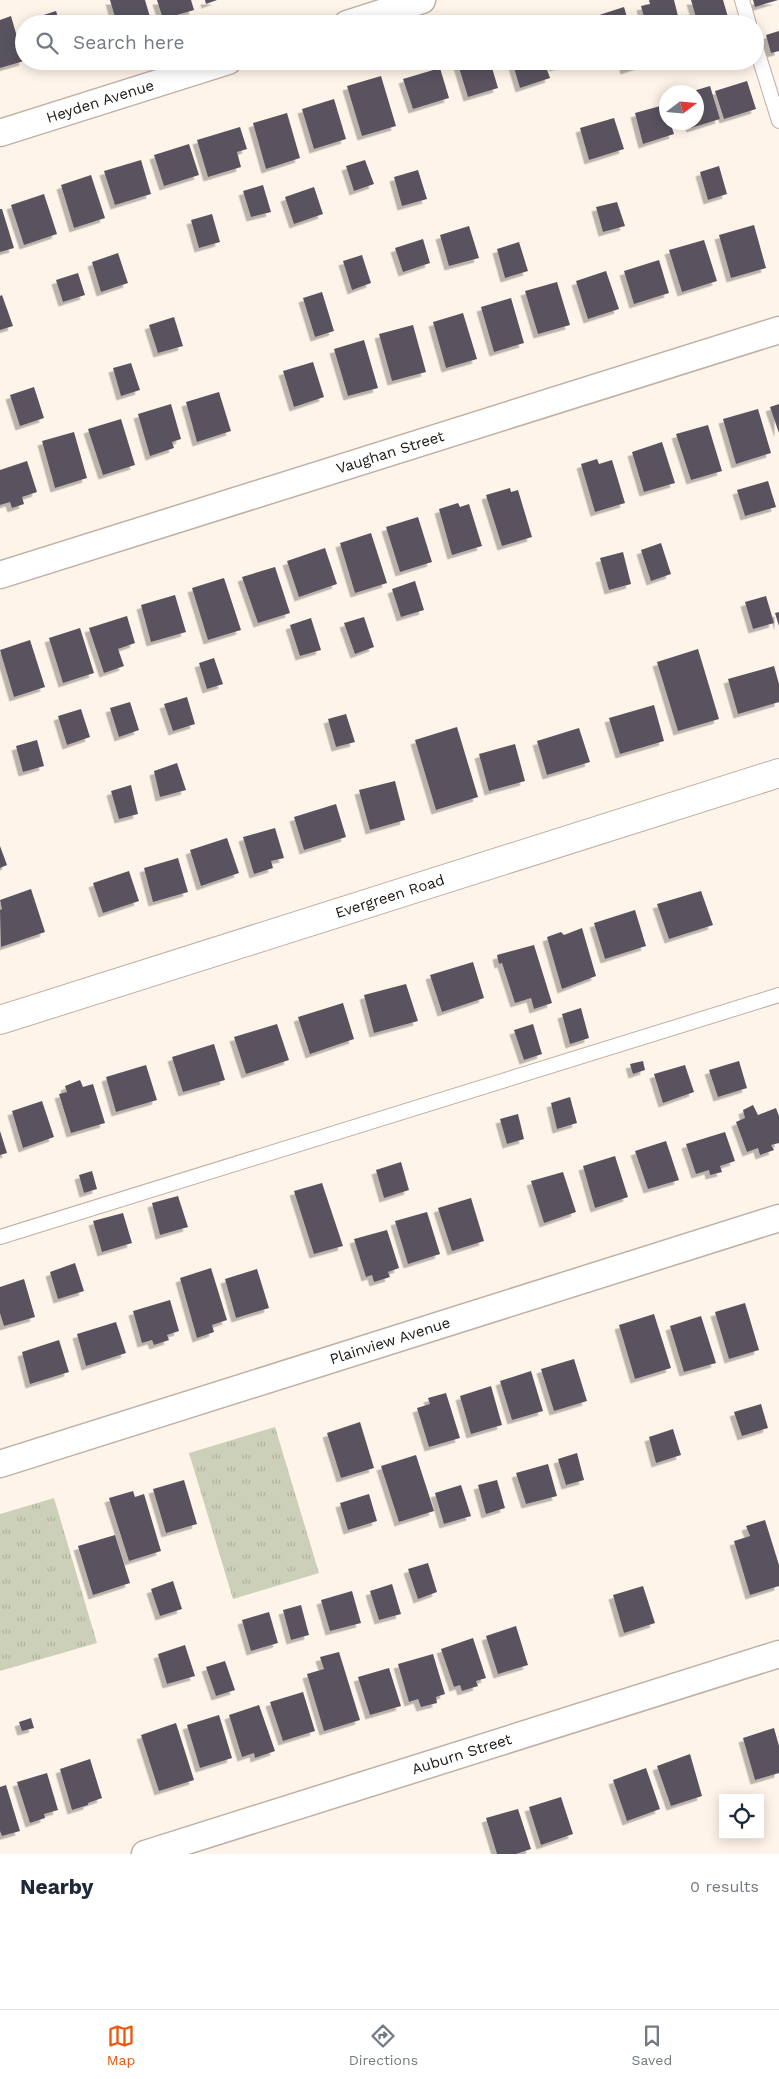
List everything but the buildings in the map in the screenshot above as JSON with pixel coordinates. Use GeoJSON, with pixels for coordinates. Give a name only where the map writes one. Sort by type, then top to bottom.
{"type":"FeatureCollection","features":[{"type":"Feature","properties":{"kind":"street"},"geometry":{"type":"LineString","coordinates":[[375,15],[422,0]]}},
{"type":"Feature","properties":{"kind":"street","name":"Heyden Avenue"},"geometry":{"type":"LineString","coordinates":[[0,133],[200,70]]}},
{"type":"Feature","properties":{"kind":"street","name":"Vaughan Street"},"geometry":{"type":"LineString","coordinates":[[0,575],[779,330]]}},
{"type":"Feature","properties":{"kind":"street","name":"Evergreen Road"},"geometry":{"type":"LineString","coordinates":[[0,1020],[779,773]]}},
{"type":"Feature","properties":{"kind":"street","name":"Plainview Avenue"},"geometry":{"type":"LineString","coordinates":[[0,1464],[779,1218]]}},
{"type":"Feature","properties":{"kind":"street","name":"Auburn Street"},"geometry":{"type":"LineString","coordinates":[[145,1854],[779,1654]]}},
{"type":"Feature","properties":{"kind":"lane"},"geometry":{"type":"LineString","coordinates":[[742,0],[746,15]]}},
{"type":"Feature","properties":{"kind":"lane"},"geometry":{"type":"LineString","coordinates":[[763,70],[779,121]]}},
{"type":"Feature","properties":{"kind":"lane"},"geometry":{"type":"LineString","coordinates":[[0,1237],[779,996]]}},
{"type":"Feature","properties":{"kind":"green space"},"geometry":{"type":"Polygon","coordinates":[[[275,1427],[319,1573],[233,1599],[189,1453],[275,1427]]]}},
{"type":"Feature","properties":{"kind":"green space"},"geometry":{"type":"Polygon","coordinates":[[[54,1498],[97,1643],[0,1671],[0,1514],[54,1498]]]}}]}
